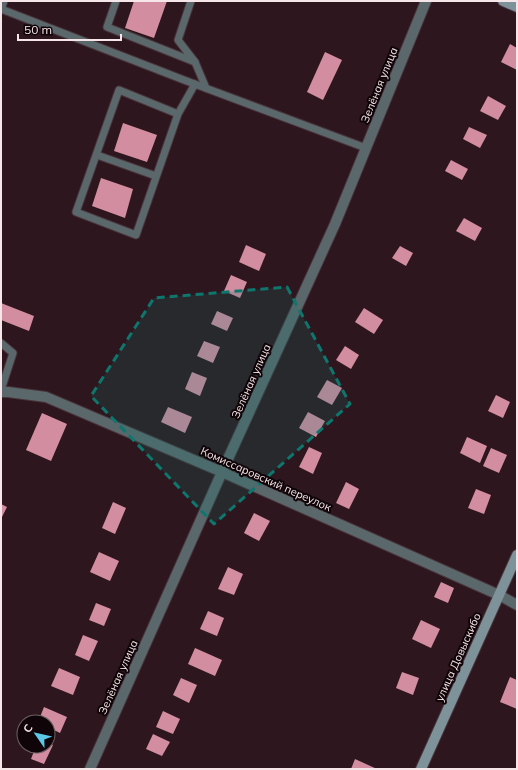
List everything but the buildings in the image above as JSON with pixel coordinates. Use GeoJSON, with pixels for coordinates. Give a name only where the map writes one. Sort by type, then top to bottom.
{"type":"FeatureCollection","features":[{"type":"Feature","properties":{"kind":"street","name":"Зелёная улица"},"geometry":{"type":"LineString","coordinates":[[90,769],[222,472],[335,224],[426,1]]}},
{"type":"Feature","properties":{"kind":"street"},"geometry":{"type":"LineString","coordinates":[[503,1],[517,7]]}},
{"type":"Feature","properties":{"kind":"street","name":"Комиссаровский переулок"},"geometry":{"type":"LineString","coordinates":[[1,391],[46,398],[222,472],[499,595],[517,605]]}},
{"type":"Feature","properties":{"kind":"street","name":"улица Довыскибо"},"geometry":{"type":"LineString","coordinates":[[421,769],[517,555]]}},
{"type":"Feature","properties":{"kind":"lane"},"geometry":{"type":"LineString","coordinates":[[4,1],[1,9],[366,148]]}},
{"type":"Feature","properties":{"kind":"lane"},"geometry":{"type":"LineString","coordinates":[[116,1],[107,28],[195,62]]}},
{"type":"Feature","properties":{"kind":"lane"},"geometry":{"type":"LineString","coordinates":[[191,1],[178,40],[195,62],[206,88]]}},
{"type":"Feature","properties":{"kind":"lane"},"geometry":{"type":"LineString","coordinates":[[178,114],[119,90],[76,212],[136,235],[178,114],[195,84]]}},
{"type":"Feature","properties":{"kind":"lane"},"geometry":{"type":"LineString","coordinates":[[97,155],[156,176]]}},
{"type":"Feature","properties":{"kind":"lane"},"geometry":{"type":"LineString","coordinates":[[1,344],[13,353],[1,391]]}},
{"type":"Feature","properties":{"kind":"highlighted area"},"geometry":{"type":"Polygon","coordinates":[[[287,287],[350,404],[214,524],[91,396],[154,298],[287,287]]]}}]}
